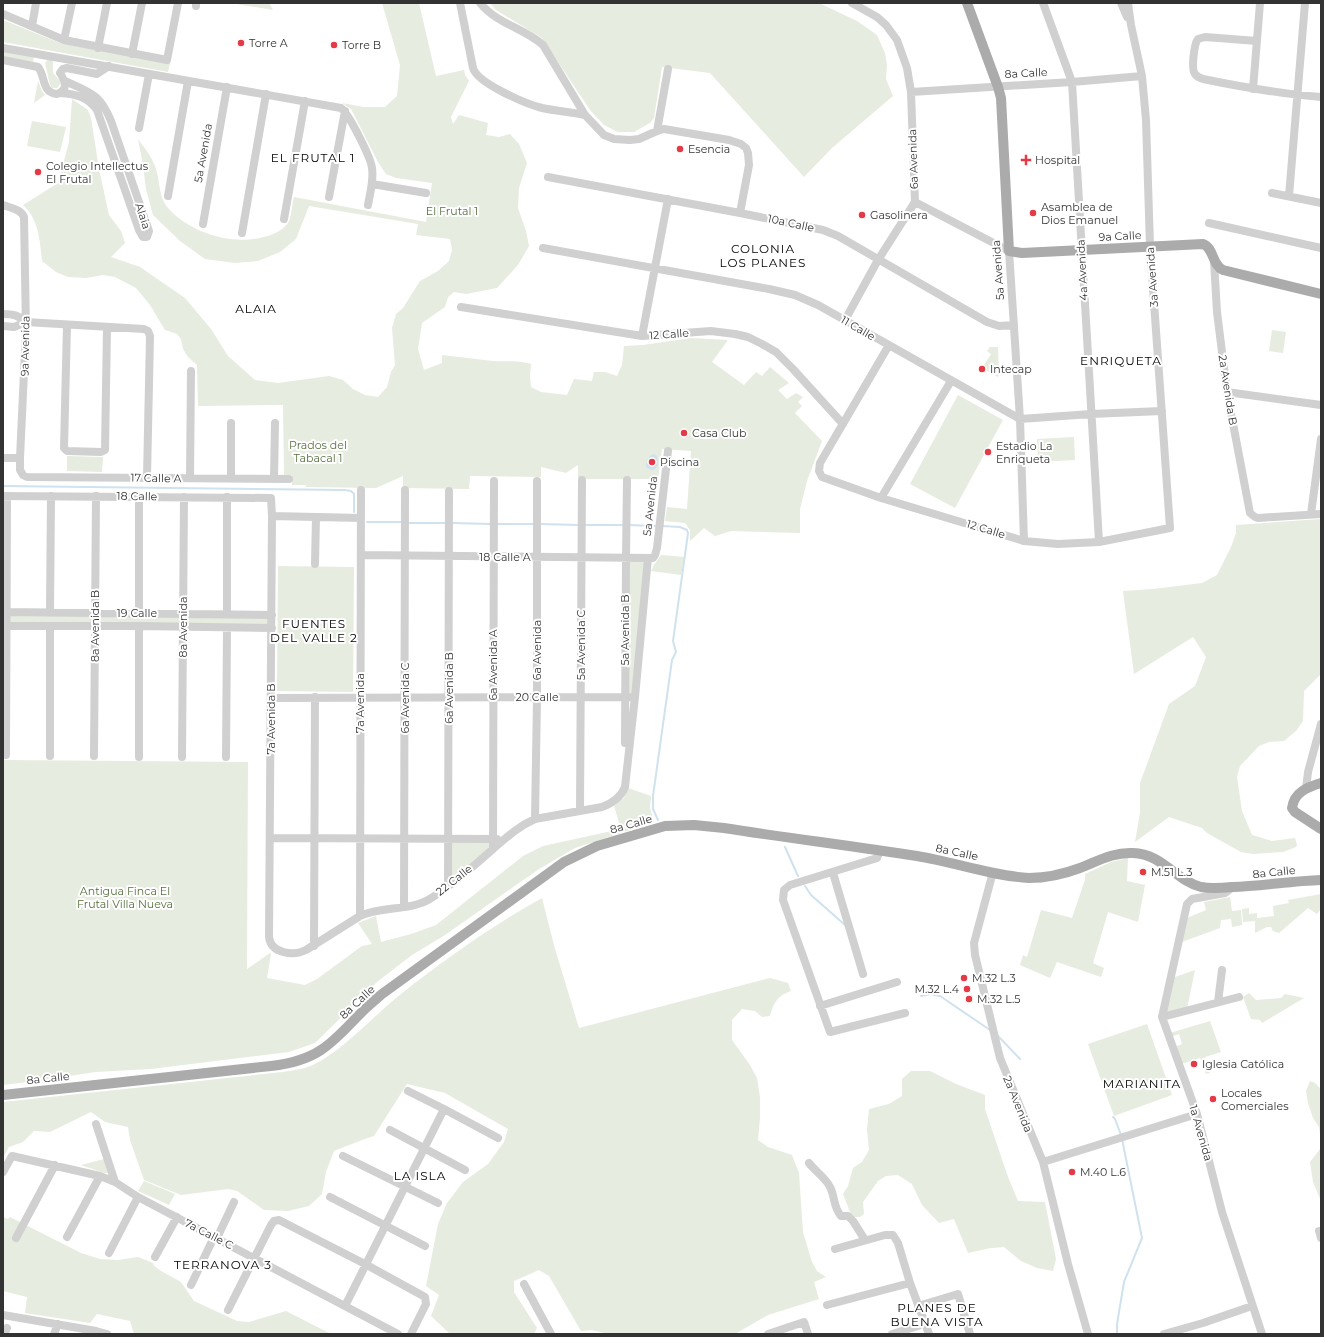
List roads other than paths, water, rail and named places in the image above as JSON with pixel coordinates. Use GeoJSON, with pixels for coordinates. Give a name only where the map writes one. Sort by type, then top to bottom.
{"type":"FeatureCollection","features":[{"type":"Feature","properties":{"kind":"main road","name":"5a Avenida"},"geometry":{"type":"LineString","coordinates":[[967,3],[998,86],[1001,98],[1009,251]]}},
{"type":"Feature","properties":{"kind":"main road","name":"9a Calle"},"geometry":{"type":"LineString","coordinates":[[1009,251],[1022,253],[1203,244],[1207,246],[1218,267],[1223,270],[1321,294]]}},
{"type":"Feature","properties":{"kind":"main road"},"geometry":{"type":"LineString","coordinates":[[1321,783],[1306,789],[1297,796],[1293,803],[1292,809],[1321,829]]}},
{"type":"Feature","properties":{"kind":"main road","name":"8a Calle"},"geometry":{"type":"LineString","coordinates":[[3,1094],[271,1066],[289,1063],[305,1058],[321,1050],[382,994],[564,862],[597,846],[660,828],[678,825],[703,826],[880,851],[926,858],[1030,878],[1075,870],[1114,854],[1132,852],[1147,855],[1157,860],[1187,881],[1196,885],[1214,888],[1321,880]]}},
{"type":"Feature","properties":{"kind":"street"},"geometry":{"type":"LineString","coordinates":[[32,26],[36,3]]}},
{"type":"Feature","properties":{"kind":"street"},"geometry":{"type":"LineString","coordinates":[[64,40],[72,3]]}},
{"type":"Feature","properties":{"kind":"street"},"geometry":{"type":"LineString","coordinates":[[98,48],[107,3]]}},
{"type":"Feature","properties":{"kind":"street"},"geometry":{"type":"LineString","coordinates":[[132,54],[142,3]]}},
{"type":"Feature","properties":{"kind":"street"},"geometry":{"type":"LineString","coordinates":[[3,14],[64,40],[98,48],[167,60],[178,3]]}},
{"type":"Feature","properties":{"kind":"street"},"geometry":{"type":"LineString","coordinates":[[460,3],[473,68],[477,75],[505,92],[533,105],[585,115]]}},
{"type":"Feature","properties":{"kind":"street"},"geometry":{"type":"LineString","coordinates":[[480,3],[498,19],[534,38],[543,45],[585,115],[604,135],[614,139],[626,141],[635,140],[657,131],[669,130],[729,140],[741,144],[746,148],[749,159],[748,174],[740,213]]}},
{"type":"Feature","properties":{"kind":"street","name":"6a Avenida"},"geometry":{"type":"LineString","coordinates":[[845,320],[878,260],[915,202],[911,92],[907,68],[897,40],[886,25],[877,17],[852,3]]}},
{"type":"Feature","properties":{"kind":"street","name":"4a Avenida"},"geometry":{"type":"LineString","coordinates":[[1043,3],[1072,82],[1099,542]]}},
{"type":"Feature","properties":{"kind":"street"},"geometry":{"type":"LineString","coordinates":[[1121,3],[1131,25]]}},
{"type":"Feature","properties":{"kind":"street","name":"3a Avenida"},"geometry":{"type":"LineString","coordinates":[[1128,3],[1142,76],[1146,120],[1150,246],[1170,528]]}},
{"type":"Feature","properties":{"kind":"street"},"geometry":{"type":"LineString","coordinates":[[1253,89],[1260,3]]}},
{"type":"Feature","properties":{"kind":"street"},"geometry":{"type":"LineString","coordinates":[[1290,196],[1305,3]]}},
{"type":"Feature","properties":{"kind":"street"},"geometry":{"type":"LineString","coordinates":[[1257,41],[1205,37],[1198,39],[1195,45],[1193,69],[1196,76],[1203,79],[1253,89],[1321,97]]}},
{"type":"Feature","properties":{"kind":"street"},"geometry":{"type":"LineString","coordinates":[[3,48],[338,107],[345,111],[371,163],[373,171],[368,205]]}},
{"type":"Feature","properties":{"kind":"street"},"geometry":{"type":"LineString","coordinates":[[37,66],[40,54]]}},
{"type":"Feature","properties":{"kind":"street"},"geometry":{"type":"LineString","coordinates":[[3,60],[37,66],[40,69],[48,91],[54,94],[60,93],[69,83],[60,73],[58,61],[54,57]]}},
{"type":"Feature","properties":{"kind":"street"},"geometry":{"type":"LineString","coordinates":[[60,73],[61,70],[65,68],[97,74],[109,66]]}},
{"type":"Feature","properties":{"kind":"street"},"geometry":{"type":"LineString","coordinates":[[657,131],[668,69]]}},
{"type":"Feature","properties":{"kind":"street"},"geometry":{"type":"LineString","coordinates":[[139,128],[149,74]]}},
{"type":"Feature","properties":{"kind":"street","name":"8a Calle"},"geometry":{"type":"LineString","coordinates":[[911,92],[1142,76]]}},
{"type":"Feature","properties":{"kind":"street"},"geometry":{"type":"LineString","coordinates":[[168,196],[188,80]]}},
{"type":"Feature","properties":{"kind":"street","name":"Alaia"},"geometry":{"type":"LineString","coordinates":[[60,93],[75,94],[83,97],[97,110],[140,230],[143,237],[147,237],[149,231],[107,112],[102,102],[90,92],[69,83]]}},
{"type":"Feature","properties":{"kind":"street","name":"5a Avenida"},"geometry":{"type":"LineString","coordinates":[[203,224],[227,87]]}},
{"type":"Feature","properties":{"kind":"street"},"geometry":{"type":"LineString","coordinates":[[242,233],[266,94]]}},
{"type":"Feature","properties":{"kind":"street"},"geometry":{"type":"LineString","coordinates":[[284,219],[305,101]]}},
{"type":"Feature","properties":{"kind":"street"},"geometry":{"type":"LineString","coordinates":[[329,197],[345,111]]}},
{"type":"Feature","properties":{"kind":"street","name":"10a Calle"},"geometry":{"type":"LineString","coordinates":[[548,177],[822,230],[838,236],[987,322],[998,326],[1014,325]]}},
{"type":"Feature","properties":{"kind":"street"},"geometry":{"type":"LineString","coordinates":[[372,184],[426,193]]}},
{"type":"Feature","properties":{"kind":"street"},"geometry":{"type":"LineString","coordinates":[[1272,193],[1321,204]]}},
{"type":"Feature","properties":{"kind":"street"},"geometry":{"type":"LineString","coordinates":[[642,336],[668,199]]}},
{"type":"Feature","properties":{"kind":"street","name":"9a Calle"},"geometry":{"type":"LineString","coordinates":[[915,202],[1009,251]]}},
{"type":"Feature","properties":{"kind":"street","name":"9a Avenida"},"geometry":{"type":"LineString","coordinates":[[3,205],[21,212],[24,217],[26,322],[20,458],[20,470],[23,475]]}},
{"type":"Feature","properties":{"kind":"street"},"geometry":{"type":"LineString","coordinates":[[1209,223],[1321,248]]}},
{"type":"Feature","properties":{"kind":"street","name":"11 Calle"},"geometry":{"type":"LineString","coordinates":[[543,248],[655,267],[795,295],[818,305],[1020,420]]}},
{"type":"Feature","properties":{"kind":"street","name":"5a Avenida"},"geometry":{"type":"LineString","coordinates":[[1009,251],[1020,420],[1024,541]]}},
{"type":"Feature","properties":{"kind":"street","name":"2a Avenida B"},"geometry":{"type":"LineString","coordinates":[[1214,261],[1216,306],[1227,392],[1250,511],[1254,517],[1311,514]]}},
{"type":"Feature","properties":{"kind":"street","name":"12 Calle"},"geometry":{"type":"LineString","coordinates":[[461,307],[642,336],[711,331],[735,334],[762,344],[776,352],[844,424],[820,463],[818,471],[822,477],[881,498],[1024,541],[1058,544],[1099,542],[1170,528]]}},
{"type":"Feature","properties":{"kind":"street"},"geometry":{"type":"LineString","coordinates":[[3,314],[14,314],[26,322]]}},
{"type":"Feature","properties":{"kind":"street"},"geometry":{"type":"LineString","coordinates":[[3,326],[14,326],[26,322],[147,330],[150,336],[147,478]]}},
{"type":"Feature","properties":{"kind":"street"},"geometry":{"type":"LineString","coordinates":[[67,325],[65,450],[101,452],[104,451],[107,327]]}},
{"type":"Feature","properties":{"kind":"street"},"geometry":{"type":"LineString","coordinates":[[844,424],[889,345]]}},
{"type":"Feature","properties":{"kind":"street"},"geometry":{"type":"LineString","coordinates":[[190,478],[191,371]]}},
{"type":"Feature","properties":{"kind":"street"},"geometry":{"type":"LineString","coordinates":[[881,498],[951,381]]}},
{"type":"Feature","properties":{"kind":"street"},"geometry":{"type":"LineString","coordinates":[[1227,392],[1321,405]]}},
{"type":"Feature","properties":{"kind":"street"},"geometry":{"type":"LineString","coordinates":[[1020,420],[1091,414],[1162,411]]}},
{"type":"Feature","properties":{"kind":"street"},"geometry":{"type":"LineString","coordinates":[[231,423],[231,478]]}},
{"type":"Feature","properties":{"kind":"street"},"geometry":{"type":"LineString","coordinates":[[274,479],[275,423]]}},
{"type":"Feature","properties":{"kind":"street"},"geometry":{"type":"LineString","coordinates":[[1321,439],[1311,514],[1321,514]]}},
{"type":"Feature","properties":{"kind":"street","name":"5a Avenida"},"geometry":{"type":"LineString","coordinates":[[648,558],[653,558],[656,553],[668,451]]}},
{"type":"Feature","properties":{"kind":"street"},"geometry":{"type":"LineString","coordinates":[[3,458],[20,458]]}},
{"type":"Feature","properties":{"kind":"street","name":"17 Calle A"},"geometry":{"type":"LineString","coordinates":[[23,475],[27,477],[289,479]]}},
{"type":"Feature","properties":{"kind":"street","name":"6a Avenida A"},"geometry":{"type":"LineString","coordinates":[[493,849],[494,480]]}},
{"type":"Feature","properties":{"kind":"street","name":"5a Avenida C"},"geometry":{"type":"LineString","coordinates":[[580,810],[582,480]]}},
{"type":"Feature","properties":{"kind":"street","name":"5a Avenida B"},"geometry":{"type":"LineString","coordinates":[[625,780],[627,480]]}},
{"type":"Feature","properties":{"kind":"street","name":"6a Avenida"},"geometry":{"type":"LineString","coordinates":[[536,819],[537,481]]}},
{"type":"Feature","properties":{"kind":"street","name":"7a Avenida"},"geometry":{"type":"LineString","coordinates":[[360,916],[361,490]]}},
{"type":"Feature","properties":{"kind":"street","name":"6a Avenida C"},"geometry":{"type":"LineString","coordinates":[[404,906],[405,490]]}},
{"type":"Feature","properties":{"kind":"street","name":"6a Avenida B"},"geometry":{"type":"LineString","coordinates":[[448,885],[449,491]]}},
{"type":"Feature","properties":{"kind":"street"},"geometry":{"type":"LineString","coordinates":[[5,496],[6,755]]}},
{"type":"Feature","properties":{"kind":"street","name":"18 Calle"},"geometry":{"type":"LineString","coordinates":[[5,496],[271,498]]}},
{"type":"Feature","properties":{"kind":"street"},"geometry":{"type":"LineString","coordinates":[[50,613],[51,496]]}},
{"type":"Feature","properties":{"kind":"street","name":"8a Avenida B"},"geometry":{"type":"LineString","coordinates":[[94,756],[96,496]]}},
{"type":"Feature","properties":{"kind":"street"},"geometry":{"type":"LineString","coordinates":[[139,613],[140,496]]}},
{"type":"Feature","properties":{"kind":"street","name":"8a Avenida"},"geometry":{"type":"LineString","coordinates":[[182,757],[184,497]]}},
{"type":"Feature","properties":{"kind":"street"},"geometry":{"type":"LineString","coordinates":[[227,497],[227,614]]}},
{"type":"Feature","properties":{"kind":"street","name":"7a Avenida B"},"geometry":{"type":"LineString","coordinates":[[270,940],[272,698],[271,498]]}},
{"type":"Feature","properties":{"kind":"street"},"geometry":{"type":"LineString","coordinates":[[272,516],[361,518]]}},
{"type":"Feature","properties":{"kind":"street"},"geometry":{"type":"LineString","coordinates":[[315,564],[316,517]]}},
{"type":"Feature","properties":{"kind":"street","name":"18 Calle A"},"geometry":{"type":"LineString","coordinates":[[361,556],[405,555],[648,558]]}},
{"type":"Feature","properties":{"kind":"street"},"geometry":{"type":"LineString","coordinates":[[625,780],[635,697],[648,558]]}},
{"type":"Feature","properties":{"kind":"street","name":"19 Calle"},"geometry":{"type":"LineString","coordinates":[[5,612],[272,614]]}},
{"type":"Feature","properties":{"kind":"street","name":"19 Calle"},"geometry":{"type":"LineString","coordinates":[[5,626],[272,628]]}},
{"type":"Feature","properties":{"kind":"street"},"geometry":{"type":"LineString","coordinates":[[50,626],[50,756]]}},
{"type":"Feature","properties":{"kind":"street"},"geometry":{"type":"LineString","coordinates":[[139,626],[139,757]]}},
{"type":"Feature","properties":{"kind":"street"},"geometry":{"type":"LineString","coordinates":[[226,757],[227,628]]}},
{"type":"Feature","properties":{"kind":"street"},"geometry":{"type":"LineString","coordinates":[[314,946],[315,697]]}},
{"type":"Feature","properties":{"kind":"street","name":"20 Calle"},"geometry":{"type":"LineString","coordinates":[[272,698],[635,697]]}},
{"type":"Feature","properties":{"kind":"street"},"geometry":{"type":"LineString","coordinates":[[1306,789],[1308,772],[1321,724]]}},
{"type":"Feature","properties":{"kind":"street","name":"22 Calle"},"geometry":{"type":"LineString","coordinates":[[270,940],[277,949],[292,954],[303,952],[360,916],[376,910],[404,906],[426,900],[448,885],[521,826],[536,819],[602,806],[613,802],[623,792],[625,780]]}},
{"type":"Feature","properties":{"kind":"street"},"geometry":{"type":"LineString","coordinates":[[271,838],[404,840],[504,839]]}},
{"type":"Feature","properties":{"kind":"street"},"geometry":{"type":"LineString","coordinates":[[880,851],[877,858],[833,873],[793,884],[786,888],[783,892],[785,906],[830,1032],[905,1013]]}},
{"type":"Feature","properties":{"kind":"street","name":"2a Avenida"},"geometry":{"type":"LineString","coordinates":[[994,872],[974,945],[992,1029],[1000,1058],[1043,1162],[1068,1264],[1088,1334]]}},
{"type":"Feature","properties":{"kind":"street"},"geometry":{"type":"LineString","coordinates":[[833,873],[863,974]]}},
{"type":"Feature","properties":{"kind":"street"},"geometry":{"type":"LineString","coordinates":[[1233,887],[1225,893],[1192,899],[1186,904],[1162,1017],[1239,997]]}},
{"type":"Feature","properties":{"kind":"street"},"geometry":{"type":"LineString","coordinates":[[1218,1002],[1222,970]]}},
{"type":"Feature","properties":{"kind":"street"},"geometry":{"type":"LineString","coordinates":[[820,1006],[897,982]]}},
{"type":"Feature","properties":{"kind":"street","name":"1a Avenida"},"geometry":{"type":"LineString","coordinates":[[1162,1017],[1197,1114],[1222,1212],[1262,1334]]}},
{"type":"Feature","properties":{"kind":"street"},"geometry":{"type":"LineString","coordinates":[[408,1091],[498,1138]]}},
{"type":"Feature","properties":{"kind":"street"},"geometry":{"type":"LineString","coordinates":[[344,1306],[444,1109]]}},
{"type":"Feature","properties":{"kind":"street"},"geometry":{"type":"LineString","coordinates":[[1043,1162],[1197,1114]]}},
{"type":"Feature","properties":{"kind":"street"},"geometry":{"type":"LineString","coordinates":[[96,1124],[115,1182]]}},
{"type":"Feature","properties":{"kind":"street"},"geometry":{"type":"LineString","coordinates":[[390,1130],[465,1170]]}},
{"type":"Feature","properties":{"kind":"street","name":"7a Calle C"},"geometry":{"type":"LineString","coordinates":[[3,1172],[12,1156],[100,1176],[115,1182],[138,1197],[398,1334]]}},
{"type":"Feature","properties":{"kind":"street"},"geometry":{"type":"LineString","coordinates":[[344,1156],[438,1203]]}},
{"type":"Feature","properties":{"kind":"street"},"geometry":{"type":"LineString","coordinates":[[809,1163],[830,1186],[837,1212],[841,1216],[848,1216],[853,1221],[865,1240]]}},
{"type":"Feature","properties":{"kind":"street"},"geometry":{"type":"LineString","coordinates":[[16,1238],[55,1165]]}},
{"type":"Feature","properties":{"kind":"street"},"geometry":{"type":"LineString","coordinates":[[67,1237],[100,1176]]}},
{"type":"Feature","properties":{"kind":"street"},"geometry":{"type":"LineString","coordinates":[[109,1253],[138,1197]]}},
{"type":"Feature","properties":{"kind":"street"},"geometry":{"type":"LineString","coordinates":[[330,1197],[425,1246]]}},
{"type":"Feature","properties":{"kind":"street"},"geometry":{"type":"LineString","coordinates":[[190,1285],[234,1202]]}},
{"type":"Feature","properties":{"kind":"street"},"geometry":{"type":"LineString","coordinates":[[155,1257],[177,1217]]}},
{"type":"Feature","properties":{"kind":"street"},"geometry":{"type":"LineString","coordinates":[[228,1310],[271,1225],[276,1220],[283,1222],[365,1264],[423,1296],[426,1299],[426,1306],[411,1334]]}},
{"type":"Feature","properties":{"kind":"street"},"geometry":{"type":"LineString","coordinates":[[835,1249],[885,1235],[893,1235],[898,1243],[910,1283],[929,1334]]}},
{"type":"Feature","properties":{"kind":"street"},"geometry":{"type":"LineString","coordinates":[[827,1305],[910,1283]]}},
{"type":"Feature","properties":{"kind":"street"},"geometry":{"type":"LineString","coordinates":[[524,1284],[551,1334]]}},
{"type":"Feature","properties":{"kind":"street"},"geometry":{"type":"LineString","coordinates":[[918,1306],[958,1294],[970,1334]]}},
{"type":"Feature","properties":{"kind":"street"},"geometry":{"type":"LineString","coordinates":[[1164,1334],[1203,1323],[1252,1306]]}},
{"type":"Feature","properties":{"kind":"street"},"geometry":{"type":"LineString","coordinates":[[3,1315],[107,1334]]}},
{"type":"Feature","properties":{"kind":"street"},"geometry":{"type":"LineString","coordinates":[[768,1334],[804,1322],[808,1334]]}},
{"type":"Feature","properties":{"kind":"street"},"geometry":{"type":"LineString","coordinates":[[54,1334],[58,1324]]}},
{"type":"Feature","properties":{"kind":"street"},"geometry":{"type":"LineString","coordinates":[[892,1334],[918,1326]]}},
{"type":"Feature","properties":{"kind":"water","name":"Piscina"},"geometry":{"type":"Polygon","coordinates":[[[654,454],[657,456],[658,465],[655,469],[651,470],[646,467],[646,463],[649,457],[654,454]]]}},
{"type":"Feature","properties":{"kind":"waterway"},"geometry":{"type":"LineString","coordinates":[[3,486],[345,490],[351,491],[354,494],[354,512]]}},
{"type":"Feature","properties":{"kind":"waterway"},"geometry":{"type":"LineString","coordinates":[[367,522],[403,522]]}},
{"type":"Feature","properties":{"kind":"waterway"},"geometry":{"type":"LineString","coordinates":[[408,523],[447,523]]}},
{"type":"Feature","properties":{"kind":"waterway"},"geometry":{"type":"LineString","coordinates":[[452,523],[491,524]]}},
{"type":"Feature","properties":{"kind":"waterway"},"geometry":{"type":"LineString","coordinates":[[496,524],[535,524]]}},
{"type":"Feature","properties":{"kind":"waterway"},"geometry":{"type":"LineString","coordinates":[[540,524],[579,525]]}},
{"type":"Feature","properties":{"kind":"waterway"},"geometry":{"type":"LineString","coordinates":[[584,525],[623,525]]}},
{"type":"Feature","properties":{"kind":"waterway"},"geometry":{"type":"LineString","coordinates":[[628,525],[657,526]]}},
{"type":"Feature","properties":{"kind":"waterway"},"geometry":{"type":"LineString","coordinates":[[658,820],[653,809],[653,796],[672,660],[676,652],[673,641],[688,533],[687,530],[680,527],[662,526]]}},
{"type":"Feature","properties":{"kind":"waterway"},"geometry":{"type":"LineString","coordinates":[[785,847],[798,876]]}},
{"type":"Feature","properties":{"kind":"waterway"},"geometry":{"type":"LineString","coordinates":[[805,886],[811,895],[845,925]]}},
{"type":"Feature","properties":{"kind":"waterway"},"geometry":{"type":"LineString","coordinates":[[921,996],[931,994],[940,996],[990,1030]]}},
{"type":"Feature","properties":{"kind":"waterway"},"geometry":{"type":"LineString","coordinates":[[997,1035],[1020,1059]]}},
{"type":"Feature","properties":{"kind":"waterway"},"geometry":{"type":"LineString","coordinates":[[1113,1117],[1121,1135]]}},
{"type":"Feature","properties":{"kind":"waterway"},"geometry":{"type":"LineString","coordinates":[[1117,1334],[1117,1324],[1124,1282],[1142,1238],[1122,1139]]}},
{"type":"Feature","properties":{"kind":"place","name":"Torre A"},"geometry":{"type":"Point","coordinates":[241,43]}},
{"type":"Feature","properties":{"kind":"place","name":"Torre B"},"geometry":{"type":"Point","coordinates":[334,45]}},
{"type":"Feature","properties":{"kind":"place","name":"Esencia"},"geometry":{"type":"Point","coordinates":[680,149]}},
{"type":"Feature","properties":{"kind":"place","name":"Hospital"},"geometry":{"type":"Point","coordinates":[1026,160]}},
{"type":"Feature","properties":{"kind":"place","name":"Colegio Intellectus El Frutal"},"geometry":{"type":"Point","coordinates":[38,172]}},
{"type":"Feature","properties":{"kind":"place","name":"Asamblea de Dios Emanuel"},"geometry":{"type":"Point","coordinates":[1033,213]}},
{"type":"Feature","properties":{"kind":"place","name":"Gasolinera"},"geometry":{"type":"Point","coordinates":[862,215]}},
{"type":"Feature","properties":{"kind":"place","name":"Intecap"},"geometry":{"type":"Point","coordinates":[982,369]}},
{"type":"Feature","properties":{"kind":"place","name":"Casa Club"},"geometry":{"type":"Point","coordinates":[684,433]}},
{"type":"Feature","properties":{"kind":"place","name":"Estadio La Enriqueta"},"geometry":{"type":"Point","coordinates":[988,452]}},
{"type":"Feature","properties":{"kind":"place","name":"Piscina"},"geometry":{"type":"Point","coordinates":[652,462]}},
{"type":"Feature","properties":{"kind":"place","name":"M.51 L.3"},"geometry":{"type":"Point","coordinates":[1143,872]}},
{"type":"Feature","properties":{"kind":"place","name":"M.32 L.3"},"geometry":{"type":"Point","coordinates":[964,978]}},
{"type":"Feature","properties":{"kind":"place","name":"M.32 L.4"},"geometry":{"type":"Point","coordinates":[967,989]}},
{"type":"Feature","properties":{"kind":"place","name":"M.32 L.5"},"geometry":{"type":"Point","coordinates":[969,999]}},
{"type":"Feature","properties":{"kind":"place","name":"Iglesia Católica"},"geometry":{"type":"Point","coordinates":[1194,1064]}},
{"type":"Feature","properties":{"kind":"place","name":"Locales Comerciales"},"geometry":{"type":"Point","coordinates":[1213,1099]}},
{"type":"Feature","properties":{"kind":"place","name":"M.40 L.6"},"geometry":{"type":"Point","coordinates":[1072,1172]}},
{"type":"Feature","properties":{"kind":"district","name":"EL FRUTAL 1"},"geometry":{"type":"Point","coordinates":[313,157]}},
{"type":"Feature","properties":{"kind":"district","name":"COLONIA LOS PLANES"},"geometry":{"type":"Point","coordinates":[763,255]}},
{"type":"Feature","properties":{"kind":"district","name":"ALAIA"},"geometry":{"type":"Point","coordinates":[256,308]}},
{"type":"Feature","properties":{"kind":"district","name":"ENRIQUETA"},"geometry":{"type":"Point","coordinates":[1121,360]}},
{"type":"Feature","properties":{"kind":"district","name":"FUENTES DEL VALLE 2"},"geometry":{"type":"Point","coordinates":[314,630]}},
{"type":"Feature","properties":{"kind":"district","name":"MARIANITA"},"geometry":{"type":"Point","coordinates":[1142,1083]}},
{"type":"Feature","properties":{"kind":"district","name":"LA ISLA"},"geometry":{"type":"Point","coordinates":[420,1175]}},
{"type":"Feature","properties":{"kind":"district","name":"TERRANOVA 3"},"geometry":{"type":"Point","coordinates":[223,1264]}},
{"type":"Feature","properties":{"kind":"district","name":"PLANES DE BUENA VISTA"},"geometry":{"type":"Point","coordinates":[937,1314]}},
{"type":"Feature","properties":{"kind":"park label","name":"El Frutal 1"},"geometry":{"type":"Point","coordinates":[452,211]}},
{"type":"Feature","properties":{"kind":"park label","name":"Prados del Tabacal 1"},"geometry":{"type":"Point","coordinates":[318,451]}},
{"type":"Feature","properties":{"kind":"park label","name":"Antigua Finca El Frutal Villa Nueva"},"geometry":{"type":"Point","coordinates":[125,897]}}]}
